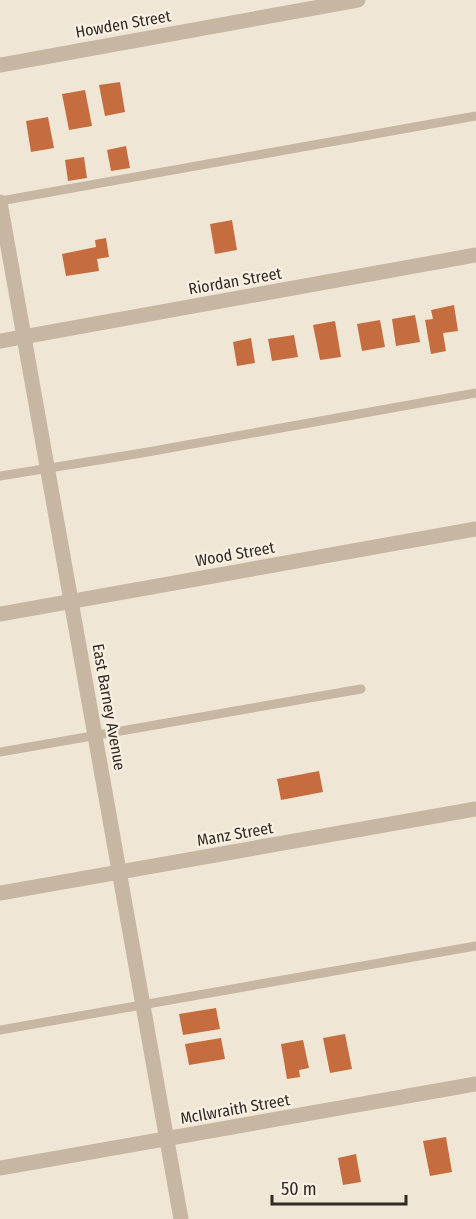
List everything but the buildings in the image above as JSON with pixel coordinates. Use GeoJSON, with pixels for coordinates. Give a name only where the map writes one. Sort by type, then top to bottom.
{"type":"FeatureCollection","features":[{"type":"Feature","properties":{"kind":"street","name":"Howden Street"},"geometry":{"type":"LineString","coordinates":[[0,65],[358,0]]}},
{"type":"Feature","properties":{"kind":"street","name":"East Barney Avenue"},"geometry":{"type":"LineString","coordinates":[[0,201],[181,1219]]}},
{"type":"Feature","properties":{"kind":"street","name":"Riordan Street"},"geometry":{"type":"LineString","coordinates":[[0,341],[476,255]]}},
{"type":"Feature","properties":{"kind":"street","name":"Wood Street"},"geometry":{"type":"LineString","coordinates":[[0,614],[476,529]]}},
{"type":"Feature","properties":{"kind":"street","name":"Manz Street"},"geometry":{"type":"LineString","coordinates":[[0,893],[476,809]]}},
{"type":"Feature","properties":{"kind":"street","name":"McIlwraith Street"},"geometry":{"type":"LineString","coordinates":[[0,1168],[476,1084]]}},
{"type":"Feature","properties":{"kind":"lane"},"geometry":{"type":"LineString","coordinates":[[0,201],[476,116]]}},
{"type":"Feature","properties":{"kind":"lane"},"geometry":{"type":"LineString","coordinates":[[0,476],[476,393]]}},
{"type":"Feature","properties":{"kind":"lane"},"geometry":{"type":"LineString","coordinates":[[0,752],[361,689]]}},
{"type":"Feature","properties":{"kind":"lane"},"geometry":{"type":"LineString","coordinates":[[0,1030],[476,946]]}}]}
